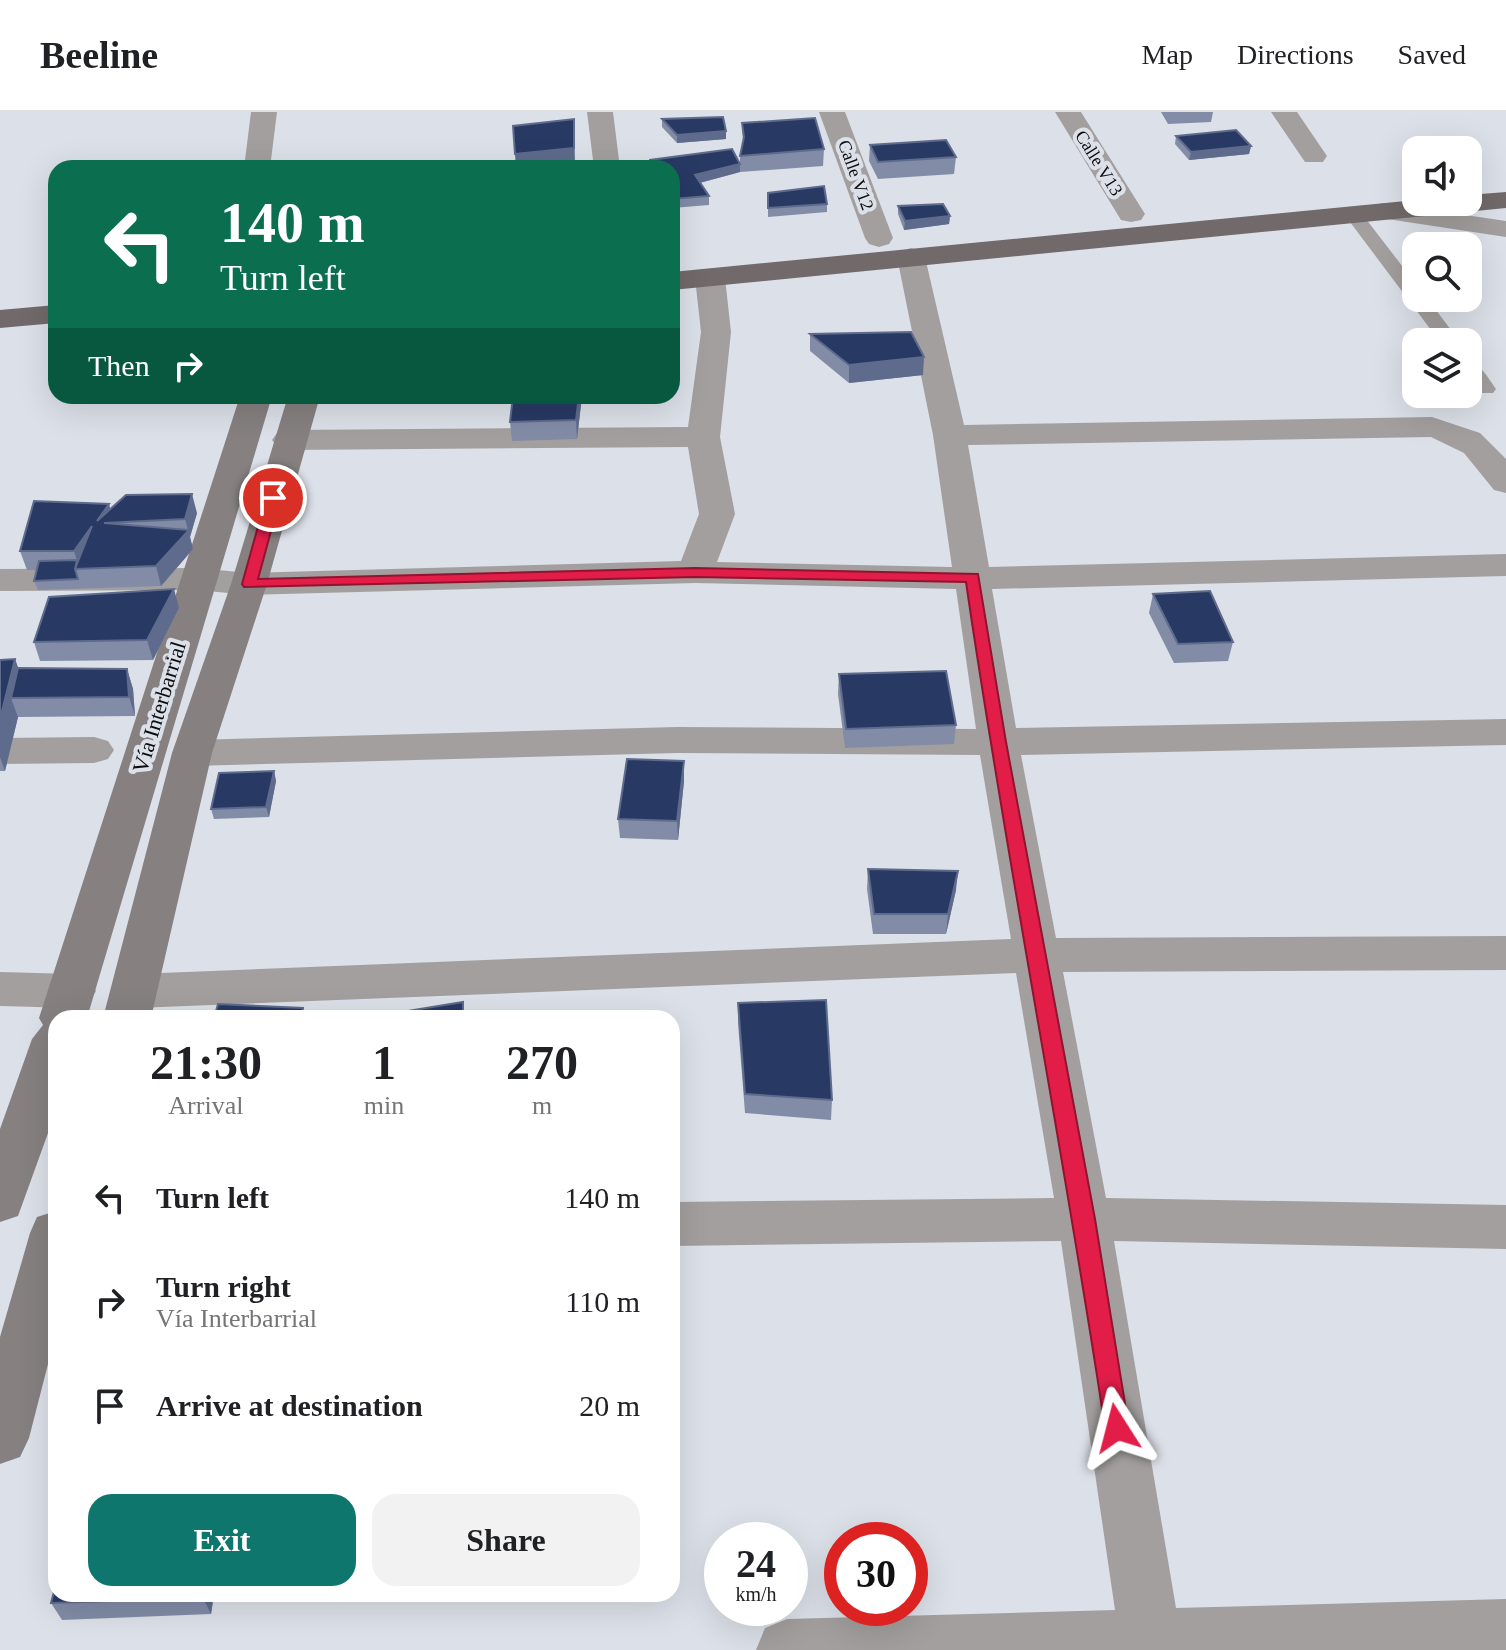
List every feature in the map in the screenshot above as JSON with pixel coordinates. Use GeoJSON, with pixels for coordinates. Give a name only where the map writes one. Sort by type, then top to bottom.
{"type":"FeatureCollection","features":[{"type":"Feature","properties":{"kind":"main road"},"geometry":{"type":"LineString","coordinates":[[1482,177],[1506,175]]}},
{"type":"Feature","properties":{"kind":"main road"},"geometry":{"type":"LineString","coordinates":[[680,280],[1131,214],[1402,185]]}},
{"type":"Feature","properties":{"kind":"main road"},"geometry":{"type":"LineString","coordinates":[[680,258],[895,247],[1506,200]]}},
{"type":"Feature","properties":{"kind":"main road"},"geometry":{"type":"LineString","coordinates":[[0,319],[48,315]]}},
{"type":"Feature","properties":{"kind":"main road"},"geometry":{"type":"LineString","coordinates":[[0,344],[48,340]]}},
{"type":"Feature","properties":{"kind":"main road","name":"Vía Interbarrial"},"geometry":{"type":"LineString","coordinates":[[68,1005],[253,404]]}},
{"type":"Feature","properties":{"kind":"main road","name":"Vía Interbarrial"},"geometry":{"type":"LineString","coordinates":[[132,1005],[192,753],[249,584],[301,404]]}},
{"type":"Feature","properties":{"kind":"main road"},"geometry":{"type":"LineString","coordinates":[[0,1201],[48,1062]]}},
{"type":"Feature","properties":{"kind":"main road"},"geometry":{"type":"LineString","coordinates":[[0,1438],[48,1263]]}},
{"type":"Feature","properties":{"kind":"street"},"geometry":{"type":"LineString","coordinates":[[258,160],[264,112]]}},
{"type":"Feature","properties":{"kind":"street"},"geometry":{"type":"LineString","coordinates":[[600,112],[606,160]]}},
{"type":"Feature","properties":{"kind":"street","name":"Calle V12"},"geometry":{"type":"LineString","coordinates":[[832,112],[895,247],[950,435],[998,742],[1084,1219],[1150,1644]]}},
{"type":"Feature","properties":{"kind":"street","name":"Calle V13"},"geometry":{"type":"LineString","coordinates":[[1068,112],[1131,214]]}},
{"type":"Feature","properties":{"kind":"street"},"geometry":{"type":"LineString","coordinates":[[1284,112],[1314,156]]}},
{"type":"Feature","properties":{"kind":"street"},"geometry":{"type":"LineString","coordinates":[[1384,211],[1506,229]]}},
{"type":"Feature","properties":{"kind":"street"},"geometry":{"type":"LineString","coordinates":[[695,572],[717,514],[703,437],[716,332],[710,278]]}},
{"type":"Feature","properties":{"kind":"street"},"geometry":{"type":"LineString","coordinates":[[950,435],[1432,427],[1457,433],[1479,446],[1506,483]]}},
{"type":"Feature","properties":{"kind":"street"},"geometry":{"type":"LineString","coordinates":[[289,440],[703,437]]}},
{"type":"Feature","properties":{"kind":"street"},"geometry":{"type":"LineString","coordinates":[[0,580],[197,579],[249,584],[695,572],[973,578],[1506,565]]}},
{"type":"Feature","properties":{"kind":"street"},"geometry":{"type":"LineString","coordinates":[[192,753],[677,740],[998,742],[1506,732]]}},
{"type":"Feature","properties":{"kind":"street"},"geometry":{"type":"LineString","coordinates":[[0,751],[94,750]]}},
{"type":"Feature","properties":{"kind":"street"},"geometry":{"type":"LineString","coordinates":[[132,1005],[1036,955],[1506,953]]}},
{"type":"Feature","properties":{"kind":"street"},"geometry":{"type":"LineString","coordinates":[[0,989],[68,1005]]}},
{"type":"Feature","properties":{"kind":"street"},"geometry":{"type":"LineString","coordinates":[[680,1224],[1084,1219],[1506,1227]]}},
{"type":"Feature","properties":{"kind":"street"},"geometry":{"type":"LineString","coordinates":[[787,1650],[1150,1644],[1506,1630]]}},
{"type":"Feature","properties":{"kind":"lane"},"geometry":{"type":"LineString","coordinates":[[1353,214],[1402,279]]}},
{"type":"Feature","properties":{"kind":"lane"},"geometry":{"type":"LineString","coordinates":[[1427,312],[1439,328]]}},
{"type":"Feature","properties":{"kind":"lane"},"geometry":{"type":"LineString","coordinates":[[1482,384],[1486,389]]}},
{"type":"Feature","properties":{"kind":"building"},"geometry":{"type":"Polygon","coordinates":[[[723,117],[726,131],[677,135],[662,119],[723,117]]]}},
{"type":"Feature","properties":{"kind":"building"},"geometry":{"type":"Polygon","coordinates":[[[815,118],[824,149],[740,156],[744,137],[742,123],[815,118]]]}},
{"type":"Feature","properties":{"kind":"building"},"geometry":{"type":"Polygon","coordinates":[[[574,119],[574,148],[515,154],[513,126],[574,119]]]}},
{"type":"Feature","properties":{"kind":"building"},"geometry":{"type":"Polygon","coordinates":[[[1236,130],[1251,146],[1191,152],[1176,136],[1236,130]]]}},
{"type":"Feature","properties":{"kind":"building"},"geometry":{"type":"Polygon","coordinates":[[[946,140],[956,157],[878,162],[870,145],[946,140]]]}},
{"type":"Feature","properties":{"kind":"building"},"geometry":{"type":"Polygon","coordinates":[[[732,149],[740,164],[695,175],[709,196],[680,198],[680,160],[650,160],[732,149]]]}},
{"type":"Feature","properties":{"kind":"building"},"geometry":{"type":"Polygon","coordinates":[[[824,186],[827,204],[768,208],[768,193],[824,186]]]}},
{"type":"Feature","properties":{"kind":"building"},"geometry":{"type":"Polygon","coordinates":[[[943,204],[950,216],[905,221],[898,206],[943,204]]]}},
{"type":"Feature","properties":{"kind":"building"},"geometry":{"type":"Polygon","coordinates":[[[911,332],[924,357],[849,365],[810,334],[911,332]]]}},
{"type":"Feature","properties":{"kind":"building"},"geometry":{"type":"Polygon","coordinates":[[[512,404],[578,404],[576,420],[510,422],[512,404]]]}},
{"type":"Feature","properties":{"kind":"building"},"geometry":{"type":"Polygon","coordinates":[[[192,494],[185,519],[104,523],[189,530],[156,566],[75,569],[92,526],[74,551],[20,551],[34,501],[109,504],[97,521],[126,495],[192,494]]]}},
{"type":"Feature","properties":{"kind":"building"},"geometry":{"type":"Polygon","coordinates":[[[77,560],[75,569],[78,579],[34,581],[39,561],[77,560]]]}},
{"type":"Feature","properties":{"kind":"building"},"geometry":{"type":"Polygon","coordinates":[[[174,589],[147,640],[34,642],[49,597],[174,589]]]}},
{"type":"Feature","properties":{"kind":"building"},"geometry":{"type":"Polygon","coordinates":[[[1210,591],[1233,642],[1178,644],[1153,594],[1210,591]]]}},
{"type":"Feature","properties":{"kind":"building"},"geometry":{"type":"Polygon","coordinates":[[[15,659],[0,719],[0,660],[15,659]]]}},
{"type":"Feature","properties":{"kind":"building"},"geometry":{"type":"Polygon","coordinates":[[[18,668],[127,669],[129,697],[11,698],[18,668]]]}},
{"type":"Feature","properties":{"kind":"building"},"geometry":{"type":"Polygon","coordinates":[[[946,671],[956,725],[846,729],[839,674],[946,671]]]}},
{"type":"Feature","properties":{"kind":"building"},"geometry":{"type":"Polygon","coordinates":[[[627,759],[684,761],[677,821],[618,819],[627,759]]]}},
{"type":"Feature","properties":{"kind":"building"},"geometry":{"type":"Polygon","coordinates":[[[274,771],[266,807],[211,809],[219,773],[274,771]]]}},
{"type":"Feature","properties":{"kind":"building"},"geometry":{"type":"Polygon","coordinates":[[[868,869],[958,871],[948,914],[874,914],[868,869]]]}},
{"type":"Feature","properties":{"kind":"building"},"geometry":{"type":"Polygon","coordinates":[[[826,1000],[832,1100],[745,1094],[738,1003],[826,1000]]]}},
{"type":"Feature","properties":{"kind":"building"},"geometry":{"type":"Polygon","coordinates":[[[463,1002],[463,1010],[414,1010],[463,1002]]]}},
{"type":"Feature","properties":{"kind":"building"},"geometry":{"type":"Polygon","coordinates":[[[218,1004],[303,1008],[303,1010],[216,1010],[218,1004]]]}},
{"type":"Feature","properties":{"kind":"route"},"geometry":{"type":"LineString","coordinates":[[273,498],[249,584],[695,572],[973,578],[998,742],[1084,1219],[1117,1428]]}}]}
